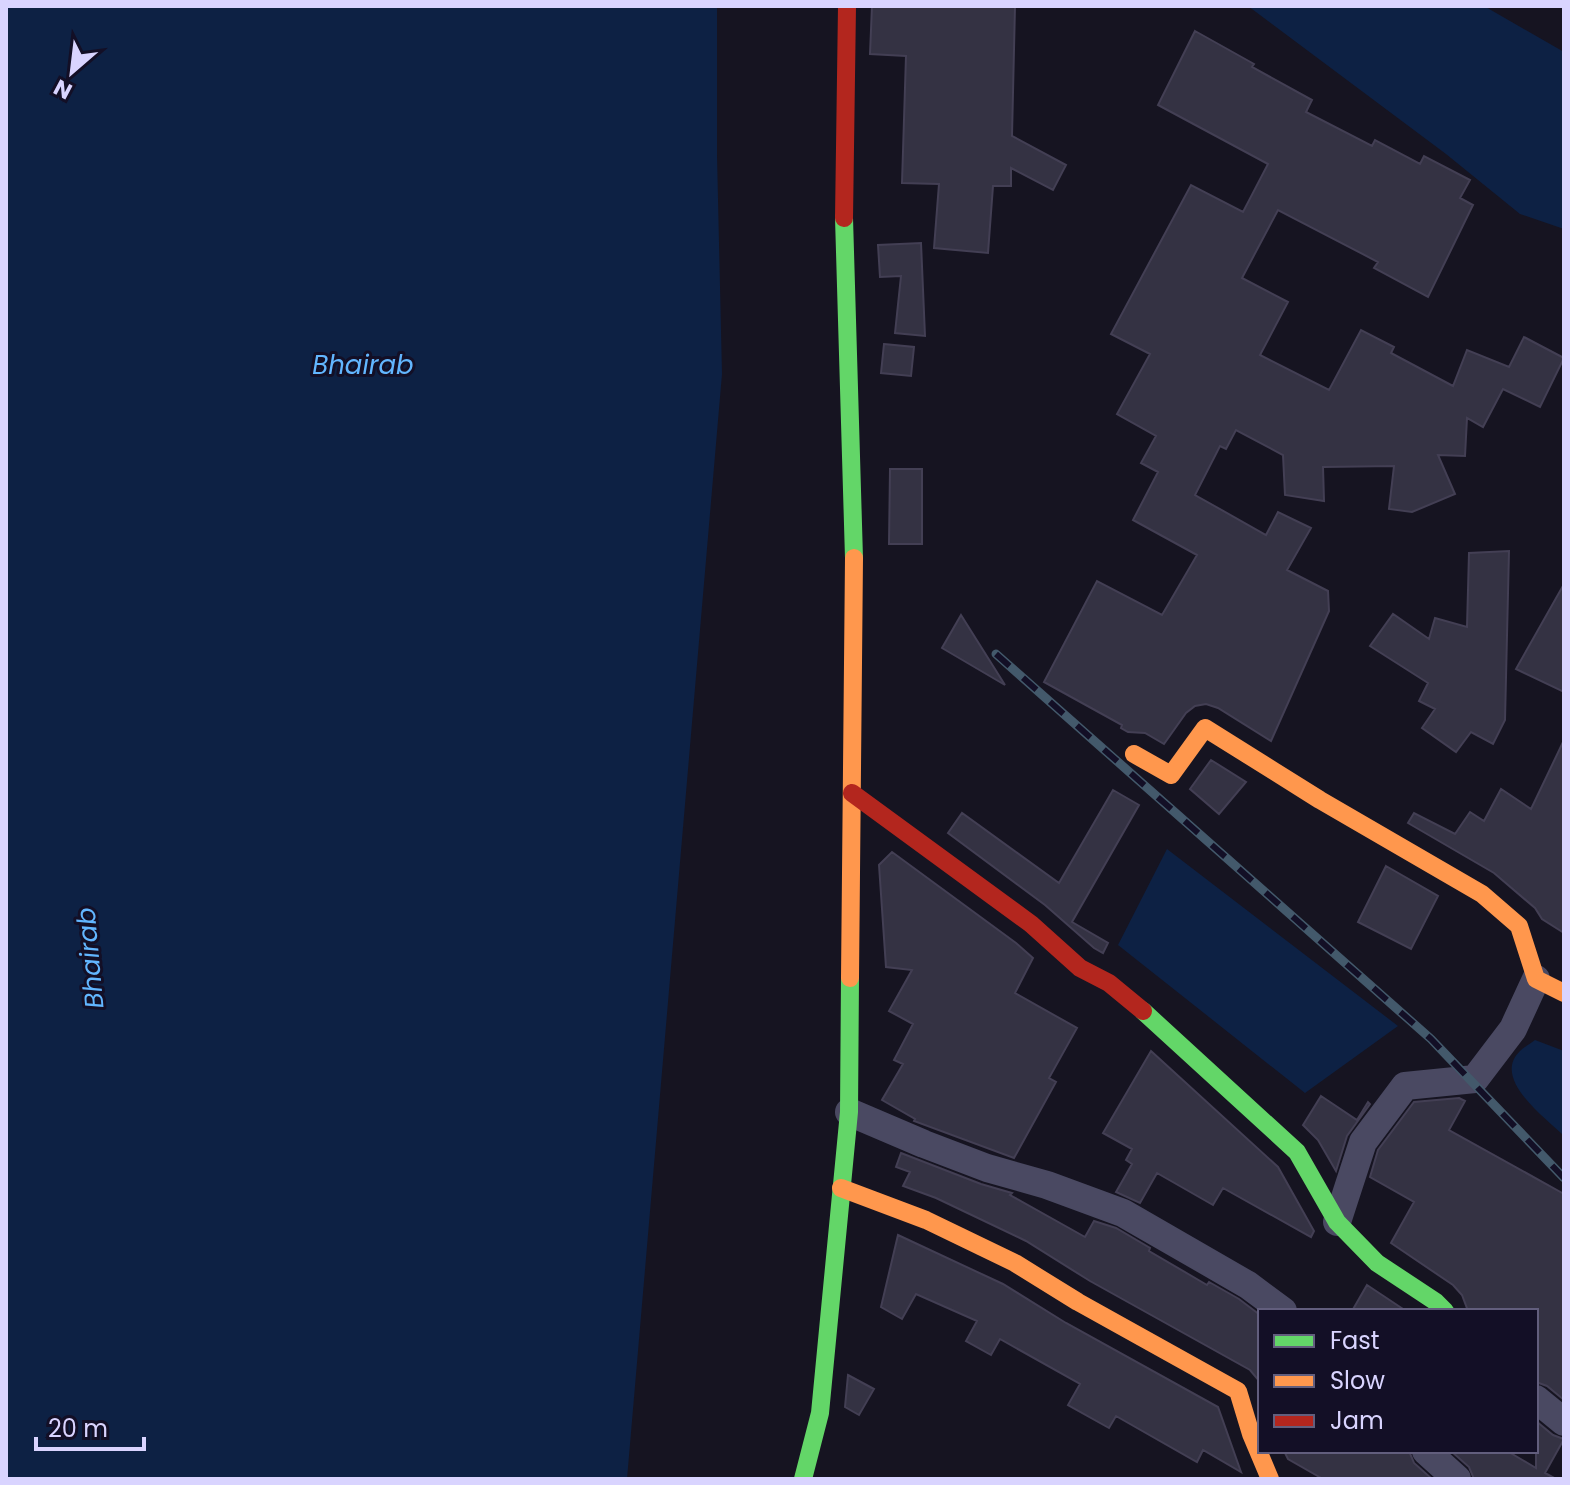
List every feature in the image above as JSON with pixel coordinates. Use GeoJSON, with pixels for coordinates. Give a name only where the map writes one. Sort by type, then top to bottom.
{"type":"FeatureCollection","features":[{"type":"Feature","properties":{"kind":"street"},"geometry":{"type":"LineString","coordinates":[[803,1479],[820,1413],[849,1112],[854,520],[843,201],[847,6]]}},
{"type":"Feature","properties":{"kind":"street"},"geometry":{"type":"LineString","coordinates":[[1134,754],[1171,775],[1205,728],[1320,800],[1482,894],[1519,926],[1536,979],[1513,1029],[1475,1079],[1405,1086],[1363,1142],[1337,1222]]}},
{"type":"Feature","properties":{"kind":"street"},"geometry":{"type":"LineString","coordinates":[[852,793],[1031,924],[1080,968],[1109,983],[1142,1010],[1297,1152],[1337,1222],[1377,1263],[1443,1309]]}},
{"type":"Feature","properties":{"kind":"street"},"geometry":{"type":"LineString","coordinates":[[1536,979],[1564,993]]}},
{"type":"Feature","properties":{"kind":"street"},"geometry":{"type":"LineString","coordinates":[[849,1112],[949,1154],[1123,1213],[1248,1285],[1280,1309]]}},
{"type":"Feature","properties":{"kind":"street"},"geometry":{"type":"LineString","coordinates":[[841,1188],[926,1220],[1015,1263],[1078,1302],[1238,1391],[1258,1451]]}},
{"type":"Feature","properties":{"kind":"street"},"geometry":{"type":"LineString","coordinates":[[1538,1401],[1564,1422]]}},
{"type":"Feature","properties":{"kind":"street"},"geometry":{"type":"LineString","coordinates":[[1259,1453],[1270,1479]]}},
{"type":"Feature","properties":{"kind":"street"},"geometry":{"type":"LineString","coordinates":[[1428,1453],[1457,1479]]}},
{"type":"Feature","properties":{"kind":"water","name":"Bhairab"},"geometry":{"type":"Polygon","coordinates":[[[6,6],[717,6],[722,374],[627,1479],[6,1479],[6,6]]]}},
{"type":"Feature","properties":{"kind":"water"},"geometry":{"type":"Polygon","coordinates":[[[1248,6],[1484,6],[1564,52],[1564,229],[1520,214],[1446,154],[1248,6]]]}},
{"type":"Feature","properties":{"kind":"water"},"geometry":{"type":"Polygon","coordinates":[[[1167,849],[1398,1026],[1305,1093],[1118,945],[1167,849]]]}},
{"type":"Feature","properties":{"kind":"water"},"geometry":{"type":"Polygon","coordinates":[[[1535,1040],[1564,1051],[1564,1136],[1524,1097],[1512,1074],[1513,1062],[1520,1051],[1535,1040]]]}},
{"type":"Feature","properties":{"kind":"building"},"geometry":{"type":"Polygon","coordinates":[[[872,6],[1015,6],[1012,136],[1066,165],[1053,190],[1011,168],[1011,186],[993,186],[988,253],[934,248],[939,184],[902,183],[906,56],[870,54],[872,6]]]}},
{"type":"Feature","properties":{"kind":"building"},"geometry":{"type":"Polygon","coordinates":[[[1195,31],[1312,100],[1306,112],[1372,146],[1375,140],[1420,164],[1424,156],[1470,180],[1460,198],[1473,205],[1428,297],[1374,268],[1378,262],[1278,210],[1242,278],[1288,302],[1260,355],[1329,390],[1361,330],[1394,347],[1391,353],[1453,386],[1467,350],[1509,367],[1524,337],[1564,358],[1540,407],[1503,389],[1483,427],[1467,418],[1465,456],[1438,455],[1455,494],[1412,512],[1389,509],[1394,466],[1323,467],[1324,501],[1285,495],[1283,455],[1236,430],[1226,449],[1220,446],[1195,495],[1266,535],[1278,512],[1311,528],[1287,570],[1328,591],[1329,611],[1271,741],[1218,708],[1206,704],[1195,706],[1186,713],[1164,744],[1145,733],[1128,732],[1121,728],[1122,725],[1044,682],[1097,581],[1162,615],[1197,555],[1133,520],[1158,472],[1141,463],[1156,436],[1117,414],[1150,354],[1111,334],[1191,185],[1243,212],[1268,164],[1158,105],[1195,31]]]}},
{"type":"Feature","properties":{"kind":"building"},"geometry":{"type":"Polygon","coordinates":[[[921,243],[925,336],[895,333],[901,276],[880,277],[878,245],[921,243]]]}},
{"type":"Feature","properties":{"kind":"building"},"geometry":{"type":"Polygon","coordinates":[[[884,344],[914,347],[911,376],[881,373],[884,344]]]}},
{"type":"Feature","properties":{"kind":"building"},"geometry":{"type":"Polygon","coordinates":[[[890,469],[922,469],[922,544],[889,544],[890,469]]]}},
{"type":"Feature","properties":{"kind":"building"},"geometry":{"type":"Polygon","coordinates":[[[1509,551],[1505,720],[1493,744],[1471,732],[1456,752],[1422,728],[1435,709],[1419,701],[1428,683],[1370,646],[1393,614],[1429,639],[1435,618],[1467,627],[1469,553],[1509,551]]]}},
{"type":"Feature","properties":{"kind":"building"},"geometry":{"type":"Polygon","coordinates":[[[1564,584],[1564,692],[1516,669],[1564,584]]]}},
{"type":"Feature","properties":{"kind":"building"},"geometry":{"type":"Polygon","coordinates":[[[961,615],[1005,685],[942,648],[961,615]]]}},
{"type":"Feature","properties":{"kind":"building"},"geometry":{"type":"Polygon","coordinates":[[[1564,740],[1564,933],[1542,919],[1535,908],[1494,873],[1408,823],[1414,813],[1455,834],[1470,812],[1484,821],[1501,789],[1531,809],[1564,740]]]}},
{"type":"Feature","properties":{"kind":"building"},"geometry":{"type":"Polygon","coordinates":[[[1211,760],[1246,782],[1219,814],[1190,789],[1211,760]]]}},
{"type":"Feature","properties":{"kind":"building"},"geometry":{"type":"Polygon","coordinates":[[[1113,790],[1139,805],[1072,922],[1108,943],[1103,953],[1045,905],[948,833],[962,813],[1059,883],[1113,790]]]}},
{"type":"Feature","properties":{"kind":"building"},"geometry":{"type":"Polygon","coordinates":[[[892,852],[1033,958],[1015,993],[1077,1028],[1049,1078],[1056,1082],[1014,1158],[914,1121],[882,1100],[903,1064],[894,1060],[913,1024],[889,1011],[912,970],[886,967],[879,865],[892,852]]]}},
{"type":"Feature","properties":{"kind":"building"},"geometry":{"type":"Polygon","coordinates":[[[1386,866],[1438,896],[1411,949],[1358,922],[1386,866]]]}},
{"type":"Feature","properties":{"kind":"building"},"geometry":{"type":"Polygon","coordinates":[[[1151,1051],[1278,1167],[1314,1231],[1311,1237],[1223,1188],[1213,1205],[1157,1173],[1140,1203],[1116,1192],[1132,1164],[1126,1160],[1132,1149],[1103,1133],[1151,1051]]]}},
{"type":"Feature","properties":{"kind":"building"},"geometry":{"type":"Polygon","coordinates":[[[1321,1096],[1357,1120],[1368,1102],[1370,1104],[1347,1136],[1336,1171],[1318,1140],[1303,1125],[1321,1096]]]}},
{"type":"Feature","properties":{"kind":"building"},"geometry":{"type":"Polygon","coordinates":[[[1459,1098],[1465,1101],[1449,1130],[1564,1194],[1564,1400],[1538,1383],[1538,1309],[1467,1309],[1462,1295],[1453,1285],[1391,1243],[1414,1202],[1370,1177],[1378,1150],[1414,1102],[1459,1098]]]}},
{"type":"Feature","properties":{"kind":"building"},"geometry":{"type":"Polygon","coordinates":[[[901,1153],[1012,1193],[1010,1195],[1085,1237],[1094,1221],[1116,1228],[1207,1285],[1209,1282],[1239,1299],[1258,1313],[1258,1380],[1250,1370],[1090,1281],[1026,1241],[936,1198],[903,1186],[910,1172],[896,1167],[901,1153]]]}},
{"type":"Feature","properties":{"kind":"building"},"geometry":{"type":"Polygon","coordinates":[[[898,1235],[1003,1284],[1066,1323],[1218,1407],[1241,1472],[1203,1450],[1197,1462],[1116,1416],[1109,1428],[1068,1405],[1080,1384],[1000,1339],[991,1355],[966,1341],[977,1321],[916,1294],[902,1319],[881,1307],[898,1235]]]}},
{"type":"Feature","properties":{"kind":"building"},"geometry":{"type":"Polygon","coordinates":[[[1367,1285],[1403,1309],[1353,1309],[1367,1285]]]}},
{"type":"Feature","properties":{"kind":"building"},"geometry":{"type":"Polygon","coordinates":[[[848,1375],[874,1389],[859,1415],[845,1407],[848,1375]]]}},
{"type":"Feature","properties":{"kind":"building"},"geometry":{"type":"Polygon","coordinates":[[[1538,1423],[1553,1435],[1564,1439],[1545,1473],[1556,1479],[1474,1479],[1469,1467],[1453,1453],[1510,1453],[1536,1468],[1538,1423]]]}},
{"type":"Feature","properties":{"kind":"building"},"geometry":{"type":"Polygon","coordinates":[[[1285,1453],[1410,1453],[1414,1463],[1432,1479],[1323,1479],[1288,1459],[1285,1453]]]}},
{"type":"Feature","properties":{"kind":"railway"},"geometry":{"type":"LineString","coordinates":[[996,654],[1431,1039],[1564,1178]]}},
{"type":"Feature","properties":{"kind":"traffic: fast"},"geometry":{"type":"LineString","coordinates":[[844,218],[854,558]]}},
{"type":"Feature","properties":{"kind":"traffic: fast"},"geometry":{"type":"LineString","coordinates":[[803,1479],[820,1413],[849,1112],[850,978]]}},
{"type":"Feature","properties":{"kind":"traffic: fast"},"geometry":{"type":"LineString","coordinates":[[1143,1011],[1297,1152],[1337,1222],[1377,1263],[1443,1309]]}},
{"type":"Feature","properties":{"kind":"traffic: slow"},"geometry":{"type":"LineString","coordinates":[[850,978],[854,558]]}},
{"type":"Feature","properties":{"kind":"traffic: slow"},"geometry":{"type":"LineString","coordinates":[[1134,754],[1171,775],[1205,728],[1320,800],[1482,894],[1519,926],[1536,979],[1564,993]]}},
{"type":"Feature","properties":{"kind":"traffic: slow"},"geometry":{"type":"LineString","coordinates":[[841,1188],[926,1220],[1015,1263],[1078,1302],[1238,1391],[1258,1451]]}},
{"type":"Feature","properties":{"kind":"traffic: slow"},"geometry":{"type":"LineString","coordinates":[[1259,1453],[1270,1479]]}},
{"type":"Feature","properties":{"kind":"traffic: jam"},"geometry":{"type":"LineString","coordinates":[[844,218],[847,6]]}},
{"type":"Feature","properties":{"kind":"traffic: jam"},"geometry":{"type":"LineString","coordinates":[[852,793],[1031,924],[1080,968],[1109,983],[1143,1011]]}}]}
